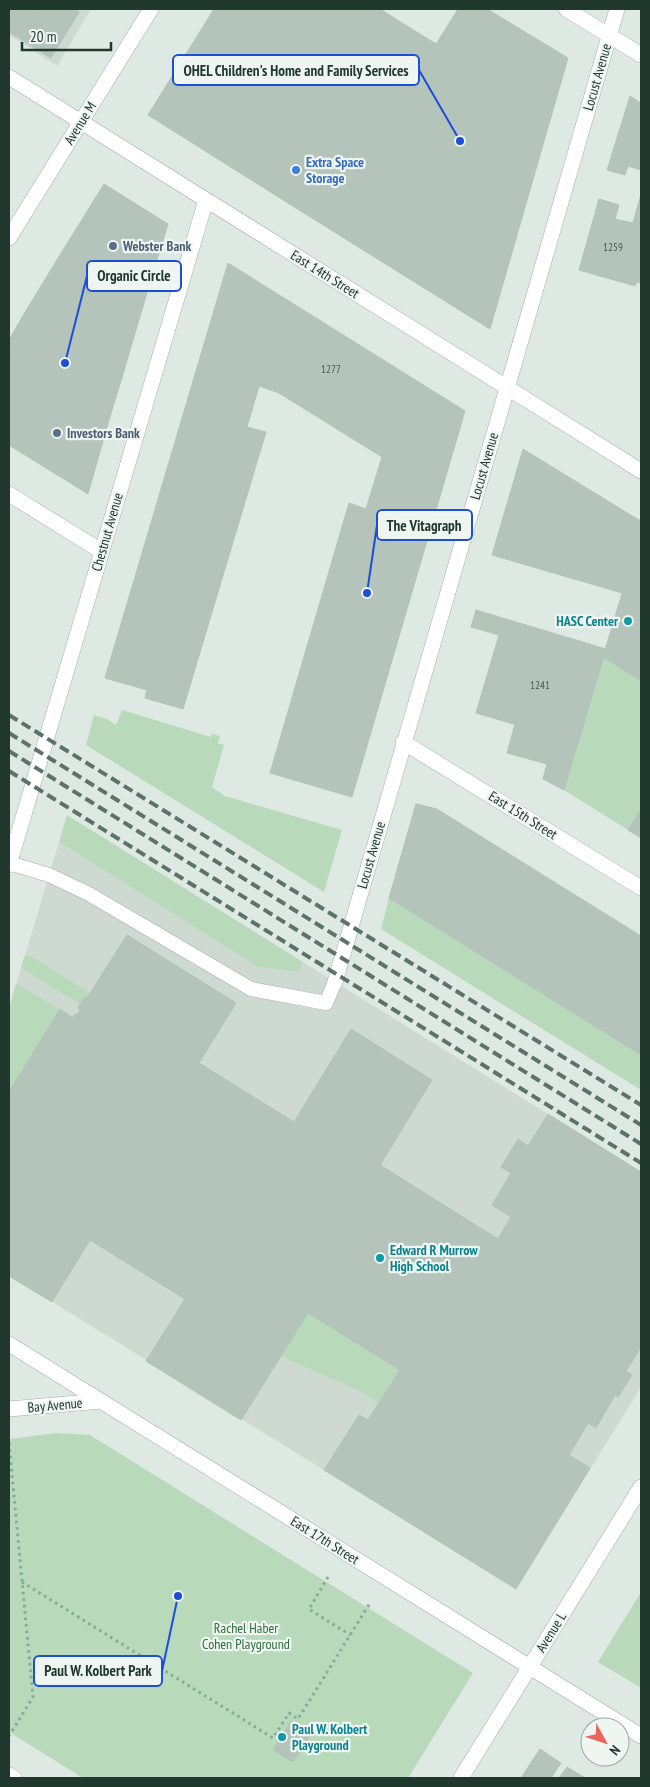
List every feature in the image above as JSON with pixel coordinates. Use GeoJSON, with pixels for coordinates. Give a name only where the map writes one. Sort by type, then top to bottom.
{"type":"FeatureCollection","features":[{"type":"Feature","properties":{"kind":"street","name":"Avenue M"},"geometry":{"type":"LineString","coordinates":[[9,238],[151,9]]}},
{"type":"Feature","properties":{"kind":"street"},"geometry":{"type":"LineString","coordinates":[[566,9],[641,55]]}},
{"type":"Feature","properties":{"kind":"street","name":"Locust Avenue"},"geometry":{"type":"LineString","coordinates":[[335,982],[617,9]]}},
{"type":"Feature","properties":{"kind":"street","name":"East 14th Street"},"geometry":{"type":"LineString","coordinates":[[9,77],[641,471]]}},
{"type":"Feature","properties":{"kind":"street","name":"Chestnut Avenue"},"geometry":{"type":"LineString","coordinates":[[9,864],[206,200]]}},
{"type":"Feature","properties":{"kind":"street"},"geometry":{"type":"LineString","coordinates":[[9,494],[101,551]]}},
{"type":"Feature","properties":{"kind":"street","name":"East 15th Street"},"geometry":{"type":"LineString","coordinates":[[403,742],[641,888]]}},
{"type":"Feature","properties":{"kind":"street","name":"East 17th Street"},"geometry":{"type":"LineString","coordinates":[[9,1344],[641,1736]]}},
{"type":"Feature","properties":{"kind":"street","name":"Bay Avenue"},"geometry":{"type":"LineString","coordinates":[[9,1409],[102,1401]]}},
{"type":"Feature","properties":{"kind":"street","name":"Avenue L"},"geometry":{"type":"LineString","coordinates":[[461,1778],[641,1486]]}},
{"type":"Feature","properties":{"kind":"street"},"geometry":{"type":"LineString","coordinates":[[9,1775],[14,1778]]}},
{"type":"Feature","properties":{"kind":"lane"},"geometry":{"type":"LineString","coordinates":[[9,864],[49,875],[89,894],[251,989],[326,1003],[335,982]]}},
{"type":"Feature","properties":{"kind":"path"},"geometry":{"type":"LineString","coordinates":[[9,1443],[33,1697],[9,1736]]}},
{"type":"Feature","properties":{"kind":"path"},"geometry":{"type":"LineString","coordinates":[[328,1577],[308,1609],[350,1635]]}},
{"type":"Feature","properties":{"kind":"path"},"geometry":{"type":"LineString","coordinates":[[22,1582],[273,1738],[289,1713],[298,1719],[370,1604]]}},
{"type":"Feature","properties":{"kind":"shaded area"},"geometry":{"type":"Polygon","coordinates":[[[9,9],[91,9],[57,66],[9,35],[9,9]]]}},
{"type":"Feature","properties":{"kind":"shaded area","name":"Edward R Murrow High School"},"geometry":{"type":"Polygon","coordinates":[[[59,842],[258,967],[299,972],[303,962],[641,1172],[641,1387],[516,1589],[9,1275],[9,1009],[59,842]]]}},
{"type":"Feature","properties":{"kind":"green space"},"geometry":{"type":"Polygon","coordinates":[[[603,657],[641,681],[641,809],[628,830],[564,790],[603,657]]]}},
{"type":"Feature","properties":{"kind":"green space"},"geometry":{"type":"Polygon","coordinates":[[[122,710],[211,737],[212,734],[220,736],[218,743],[224,745],[212,787],[225,796],[342,830],[324,892],[86,745],[94,715],[107,719],[116,725],[122,710]]]}},
{"type":"Feature","properties":{"kind":"green space"},"geometry":{"type":"Polygon","coordinates":[[[67,815],[303,962],[299,972],[258,967],[59,842],[67,815]]]}},
{"type":"Feature","properties":{"kind":"green space"},"geometry":{"type":"Polygon","coordinates":[[[389,898],[641,1055],[641,1090],[381,929],[389,898]]]}},
{"type":"Feature","properties":{"kind":"green space"},"geometry":{"type":"Polygon","coordinates":[[[25,955],[32,957],[90,993],[87,998],[85,997],[80,1004],[21,968],[25,955]]]}},
{"type":"Feature","properties":{"kind":"green space"},"geometry":{"type":"Polygon","coordinates":[[[16,983],[73,1018],[9,1121],[9,1009],[16,983]]]}},
{"type":"Feature","properties":{"kind":"green space"},"geometry":{"type":"Polygon","coordinates":[[[308,1313],[400,1370],[379,1403],[360,1391],[281,1355],[308,1313]]]}},
{"type":"Feature","properties":{"kind":"green space","name":"Rachel Haber Cohen Playground"},"geometry":{"type":"Polygon","coordinates":[[[56,1433],[90,1435],[473,1673],[408,1778],[83,1778],[9,1732],[9,1439],[56,1433]]]}},
{"type":"Feature","properties":{"kind":"green space"},"geometry":{"type":"Polygon","coordinates":[[[641,1592],[641,1688],[598,1662],[641,1592]]]}},
{"type":"Feature","properties":{"kind":"building"},"geometry":{"type":"Polygon","coordinates":[[[9,9],[22,9],[65,35],[51,58],[9,32],[9,9]]]}},
{"type":"Feature","properties":{"kind":"building"},"geometry":{"type":"Polygon","coordinates":[[[22,9],[73,9],[79,12],[65,35],[22,9]]]}},
{"type":"Feature","properties":{"kind":"building","name":"Extra Space Storage"},"geometry":{"type":"Polygon","coordinates":[[[214,9],[380,9],[436,44],[323,225],[148,115],[214,9]]]}},
{"type":"Feature","properties":{"kind":"building"},"geometry":{"type":"Polygon","coordinates":[[[458,9],[487,9],[568,58],[490,329],[323,225],[458,9]]]}},
{"type":"Feature","properties":{"kind":"building"},"geometry":{"type":"Polygon","coordinates":[[[630,96],[641,103],[641,170],[628,166],[625,175],[607,170],[630,96]]]}},
{"type":"Feature","properties":{"kind":"building","name":"Webster Bank"},"geometry":{"type":"Polygon","coordinates":[[[104,184],[168,224],[146,296],[52,268],[104,184]]]}},
{"type":"Feature","properties":{"kind":"building"},"geometry":{"type":"Polygon","coordinates":[[[641,194],[641,283],[637,282],[635,286],[579,270],[599,199],[619,205],[615,219],[633,223],[641,194]]]}},
{"type":"Feature","properties":{"kind":"building"},"geometry":{"type":"Polygon","coordinates":[[[228,263],[465,411],[352,797],[270,773],[349,503],[366,509],[382,457],[279,393],[259,386],[247,427],[266,432],[183,709],[145,698],[147,690],[105,678],[228,263]]]}},
{"type":"Feature","properties":{"kind":"building"},"geometry":{"type":"Polygon","coordinates":[[[52,268],[146,296],[123,374],[24,314],[52,268]]]}},
{"type":"Feature","properties":{"kind":"building"},"geometry":{"type":"Polygon","coordinates":[[[24,314],[123,374],[109,420],[9,353],[9,340],[24,314]]]}},
{"type":"Feature","properties":{"kind":"building","name":"Investors Bank"},"geometry":{"type":"Polygon","coordinates":[[[9,353],[109,420],[88,494],[9,445],[9,353]]]}},
{"type":"Feature","properties":{"kind":"building"},"geometry":{"type":"Polygon","coordinates":[[[523,449],[624,511],[603,543],[512,487],[523,449]]]}},
{"type":"Feature","properties":{"kind":"building"},"geometry":{"type":"Polygon","coordinates":[[[512,487],[603,543],[624,511],[641,521],[641,530],[622,593],[492,555],[512,487]]]}},
{"type":"Feature","properties":{"kind":"building","name":"HASC Center"},"geometry":{"type":"Polygon","coordinates":[[[641,530],[641,681],[603,657],[641,530]]]}},
{"type":"Feature","properties":{"kind":"building"},"geometry":{"type":"Polygon","coordinates":[[[476,610],[606,649],[578,743],[476,713],[499,635],[471,627],[476,610]]]}},
{"type":"Feature","properties":{"kind":"building"},"geometry":{"type":"Polygon","coordinates":[[[515,724],[578,743],[564,790],[543,779],[547,764],[507,753],[515,724]]]}},
{"type":"Feature","properties":{"kind":"building"},"geometry":{"type":"Polygon","coordinates":[[[416,804],[437,809],[641,936],[641,1055],[389,898],[416,804]]]}},
{"type":"Feature","properties":{"kind":"building"},"geometry":{"type":"Polygon","coordinates":[[[641,809],[641,838],[628,830],[641,809]]]}},
{"type":"Feature","properties":{"kind":"building","name":"Edward R Murrow High School"},"geometry":{"type":"Polygon","coordinates":[[[127,935],[236,1003],[199,1063],[294,1122],[351,1029],[432,1080],[380,1165],[498,1239],[511,1217],[492,1205],[511,1173],[501,1167],[518,1139],[528,1146],[548,1114],[641,1172],[641,1347],[626,1371],[632,1375],[618,1397],[615,1395],[596,1428],[588,1423],[569,1455],[590,1468],[516,1589],[324,1470],[359,1415],[368,1420],[400,1370],[308,1313],[241,1420],[146,1361],[185,1299],[90,1240],[52,1302],[9,1276],[9,1092],[60,1009],[73,1018],[75,1014],[77,1015],[80,1010],[78,1008],[80,1004],[85,997],[87,998],[127,935]]]}},
{"type":"Feature","properties":{"kind":"building"},"geometry":{"type":"Polygon","coordinates":[[[291,1721],[311,1734],[293,1762],[273,1750],[291,1721]]]}},
{"type":"Feature","properties":{"kind":"building"},"geometry":{"type":"Polygon","coordinates":[[[540,1749],[561,1763],[551,1778],[521,1778],[540,1749]]]}},
{"type":"Feature","properties":{"kind":"building"},"geometry":{"type":"Polygon","coordinates":[[[567,1767],[585,1778],[559,1778],[567,1767]]]}},
{"type":"Feature","properties":{"kind":"railway"},"geometry":{"type":"LineString","coordinates":[[9,715],[641,1105]]}},
{"type":"Feature","properties":{"kind":"railway"},"geometry":{"type":"LineString","coordinates":[[9,733],[641,1125]]}},
{"type":"Feature","properties":{"kind":"railway"},"geometry":{"type":"LineString","coordinates":[[9,751],[641,1144]]}},
{"type":"Feature","properties":{"kind":"railway"},"geometry":{"type":"LineString","coordinates":[[9,771],[641,1163]]}},
{"type":"Feature","properties":{"kind":"place","name":"OHEL Children's Home and Family Services"},"geometry":{"type":"Point","coordinates":[460,141]}},
{"type":"Feature","properties":{"kind":"place","name":"Extra Space Storage"},"geometry":{"type":"Point","coordinates":[296,170]}},
{"type":"Feature","properties":{"kind":"place","name":"Webster Bank"},"geometry":{"type":"Point","coordinates":[113,246]}},
{"type":"Feature","properties":{"kind":"place","name":"Organic Circle"},"geometry":{"type":"Point","coordinates":[65,363]}},
{"type":"Feature","properties":{"kind":"place","name":"Investors Bank"},"geometry":{"type":"Point","coordinates":[57,433]}},
{"type":"Feature","properties":{"kind":"place","name":"The Vitagraph"},"geometry":{"type":"Point","coordinates":[367,593]}},
{"type":"Feature","properties":{"kind":"place","name":"HASC Center"},"geometry":{"type":"Point","coordinates":[628,621]}},
{"type":"Feature","properties":{"kind":"place","name":"Edward R Murrow High School"},"geometry":{"type":"Point","coordinates":[380,1258]}},
{"type":"Feature","properties":{"kind":"place","name":"Paul W. Kolbert Park"},"geometry":{"type":"Point","coordinates":[178,1596]}},
{"type":"Feature","properties":{"kind":"place","name":"Paul W. Kolbert Playground"},"geometry":{"type":"Point","coordinates":[282,1737]}}]}
